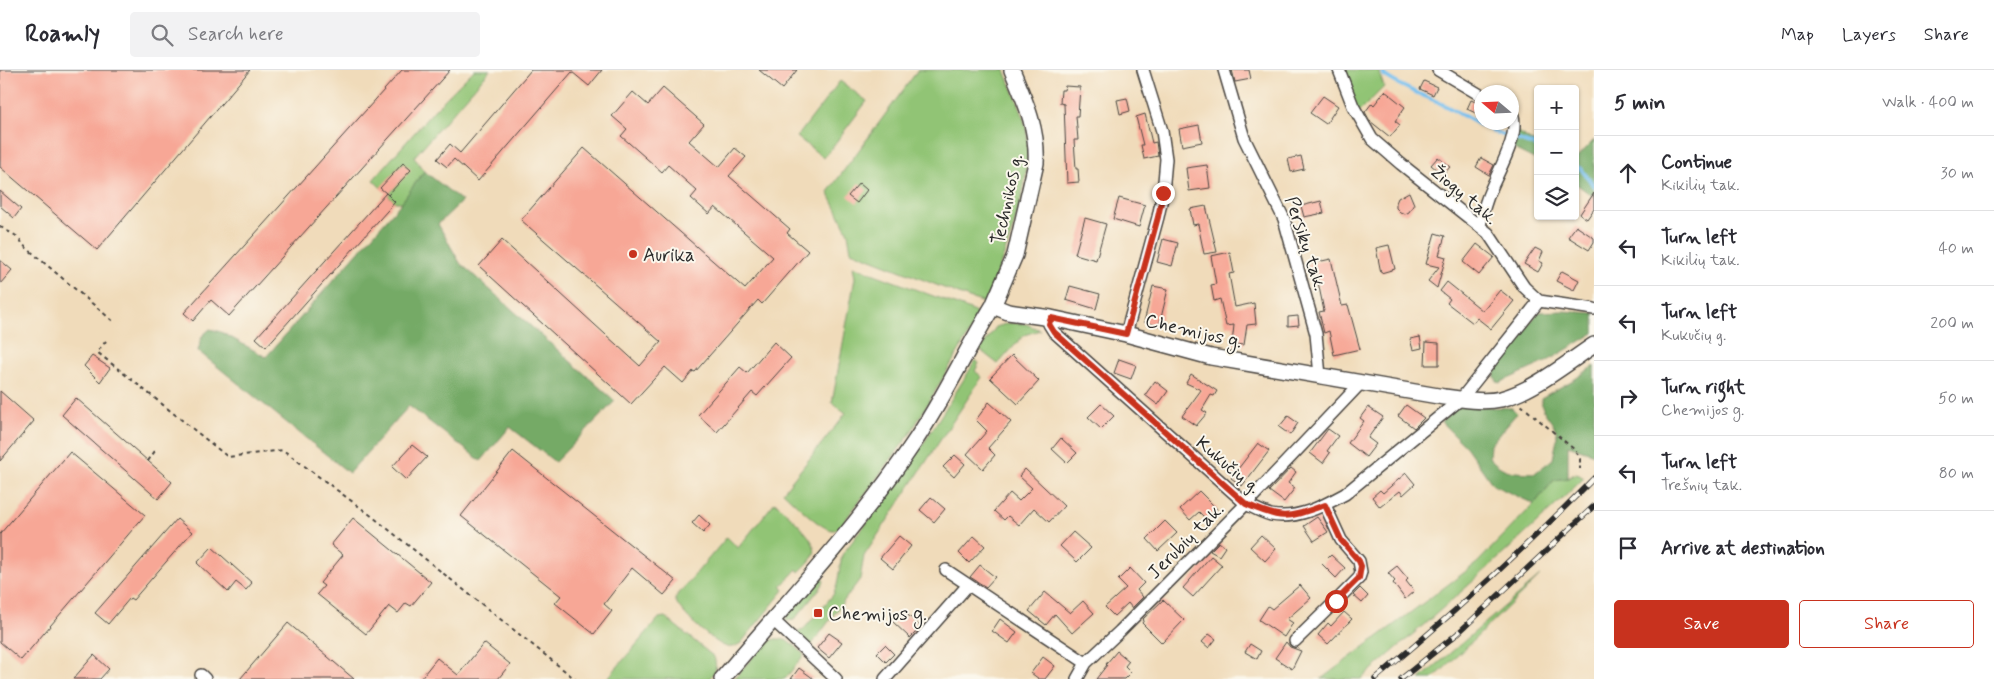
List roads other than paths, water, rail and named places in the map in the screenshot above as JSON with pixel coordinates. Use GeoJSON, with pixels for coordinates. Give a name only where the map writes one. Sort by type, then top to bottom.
{"type":"FeatureCollection","features":[{"type":"Feature","properties":{"kind":"main road","name":"Technikos g."},"geometry":{"type":"LineString","coordinates":[[993,306],[1015,255],[1036,164],[1037,150],[1033,124],[1012,70]]}},
{"type":"Feature","properties":{"kind":"main road","name":"Chemijos g."},"geometry":{"type":"LineString","coordinates":[[993,306],[1008,312],[1051,318],[1126,334],[1211,357],[1461,399],[1500,399],[1510,396],[1549,375],[1594,345]]}},
{"type":"Feature","properties":{"kind":"main road"},"geometry":{"type":"LineString","coordinates":[[722,679],[849,531],[914,444],[993,306]]}},
{"type":"Feature","properties":{"kind":"street"},"geometry":{"type":"LineString","coordinates":[[1126,334],[1158,217],[1163,193],[1166,159],[1162,131],[1143,70]]}},
{"type":"Feature","properties":{"kind":"street","name":"Persikų tak."},"geometry":{"type":"LineString","coordinates":[[1224,70],[1244,138],[1284,219],[1316,334],[1320,376]]}},
{"type":"Feature","properties":{"kind":"street","name":"Žiogų tak."},"geometry":{"type":"LineString","coordinates":[[1340,70],[1353,106],[1372,139],[1480,225],[1488,233],[1524,287],[1539,301]]}},
{"type":"Feature","properties":{"kind":"street"},"geometry":{"type":"LineString","coordinates":[[1438,70],[1474,91]]}},
{"type":"Feature","properties":{"kind":"street"},"geometry":{"type":"LineString","coordinates":[[1480,225],[1486,202],[1513,130]]}},
{"type":"Feature","properties":{"kind":"street"},"geometry":{"type":"LineString","coordinates":[[1539,301],[1594,309]]}},
{"type":"Feature","properties":{"kind":"street","name":"Kukučių g."},"geometry":{"type":"LineString","coordinates":[[1051,318],[1049,324],[1054,332],[1246,504],[1270,515],[1289,517],[1325,505],[1345,494],[1461,399],[1539,301]]}},
{"type":"Feature","properties":{"kind":"street","name":"Jerubių tak."},"geometry":{"type":"LineString","coordinates":[[1076,679],[1086,663],[1246,504],[1361,383]]}},
{"type":"Feature","properties":{"kind":"street"},"geometry":{"type":"LineString","coordinates":[[1295,640],[1359,578],[1361,572],[1359,561],[1341,540],[1325,505]]}},
{"type":"Feature","properties":{"kind":"street"},"geometry":{"type":"LineString","coordinates":[[946,570],[1086,663]]}},
{"type":"Feature","properties":{"kind":"street"},"geometry":{"type":"LineString","coordinates":[[885,679],[968,586]]}},
{"type":"Feature","properties":{"kind":"street"},"geometry":{"type":"LineString","coordinates":[[773,620],[836,679]]}},
{"type":"Feature","properties":{"kind":"waterway"},"geometry":{"type":"LineString","coordinates":[[1383,70],[1384,75],[1398,84],[1506,136]]}},
{"type":"Feature","properties":{"kind":"waterway"},"geometry":{"type":"LineString","coordinates":[[1513,138],[1534,146]]}},
{"type":"Feature","properties":{"kind":"waterway"},"geometry":{"type":"LineString","coordinates":[[1579,168],[1594,186]]}},
{"type":"Feature","properties":{"kind":"railway"},"geometry":{"type":"LineString","coordinates":[[1375,679],[1487,581],[1594,478]]}},
{"type":"Feature","properties":{"kind":"railway"},"geometry":{"type":"LineString","coordinates":[[1401,679],[1457,634],[1594,506]]}},
{"type":"Feature","properties":{"kind":"place","name":"Aurika"},"geometry":{"type":"Point","coordinates":[633,254]}},
{"type":"Feature","properties":{"kind":"place","name":"Chemijos g."},"geometry":{"type":"Point","coordinates":[818,613]}}]}
